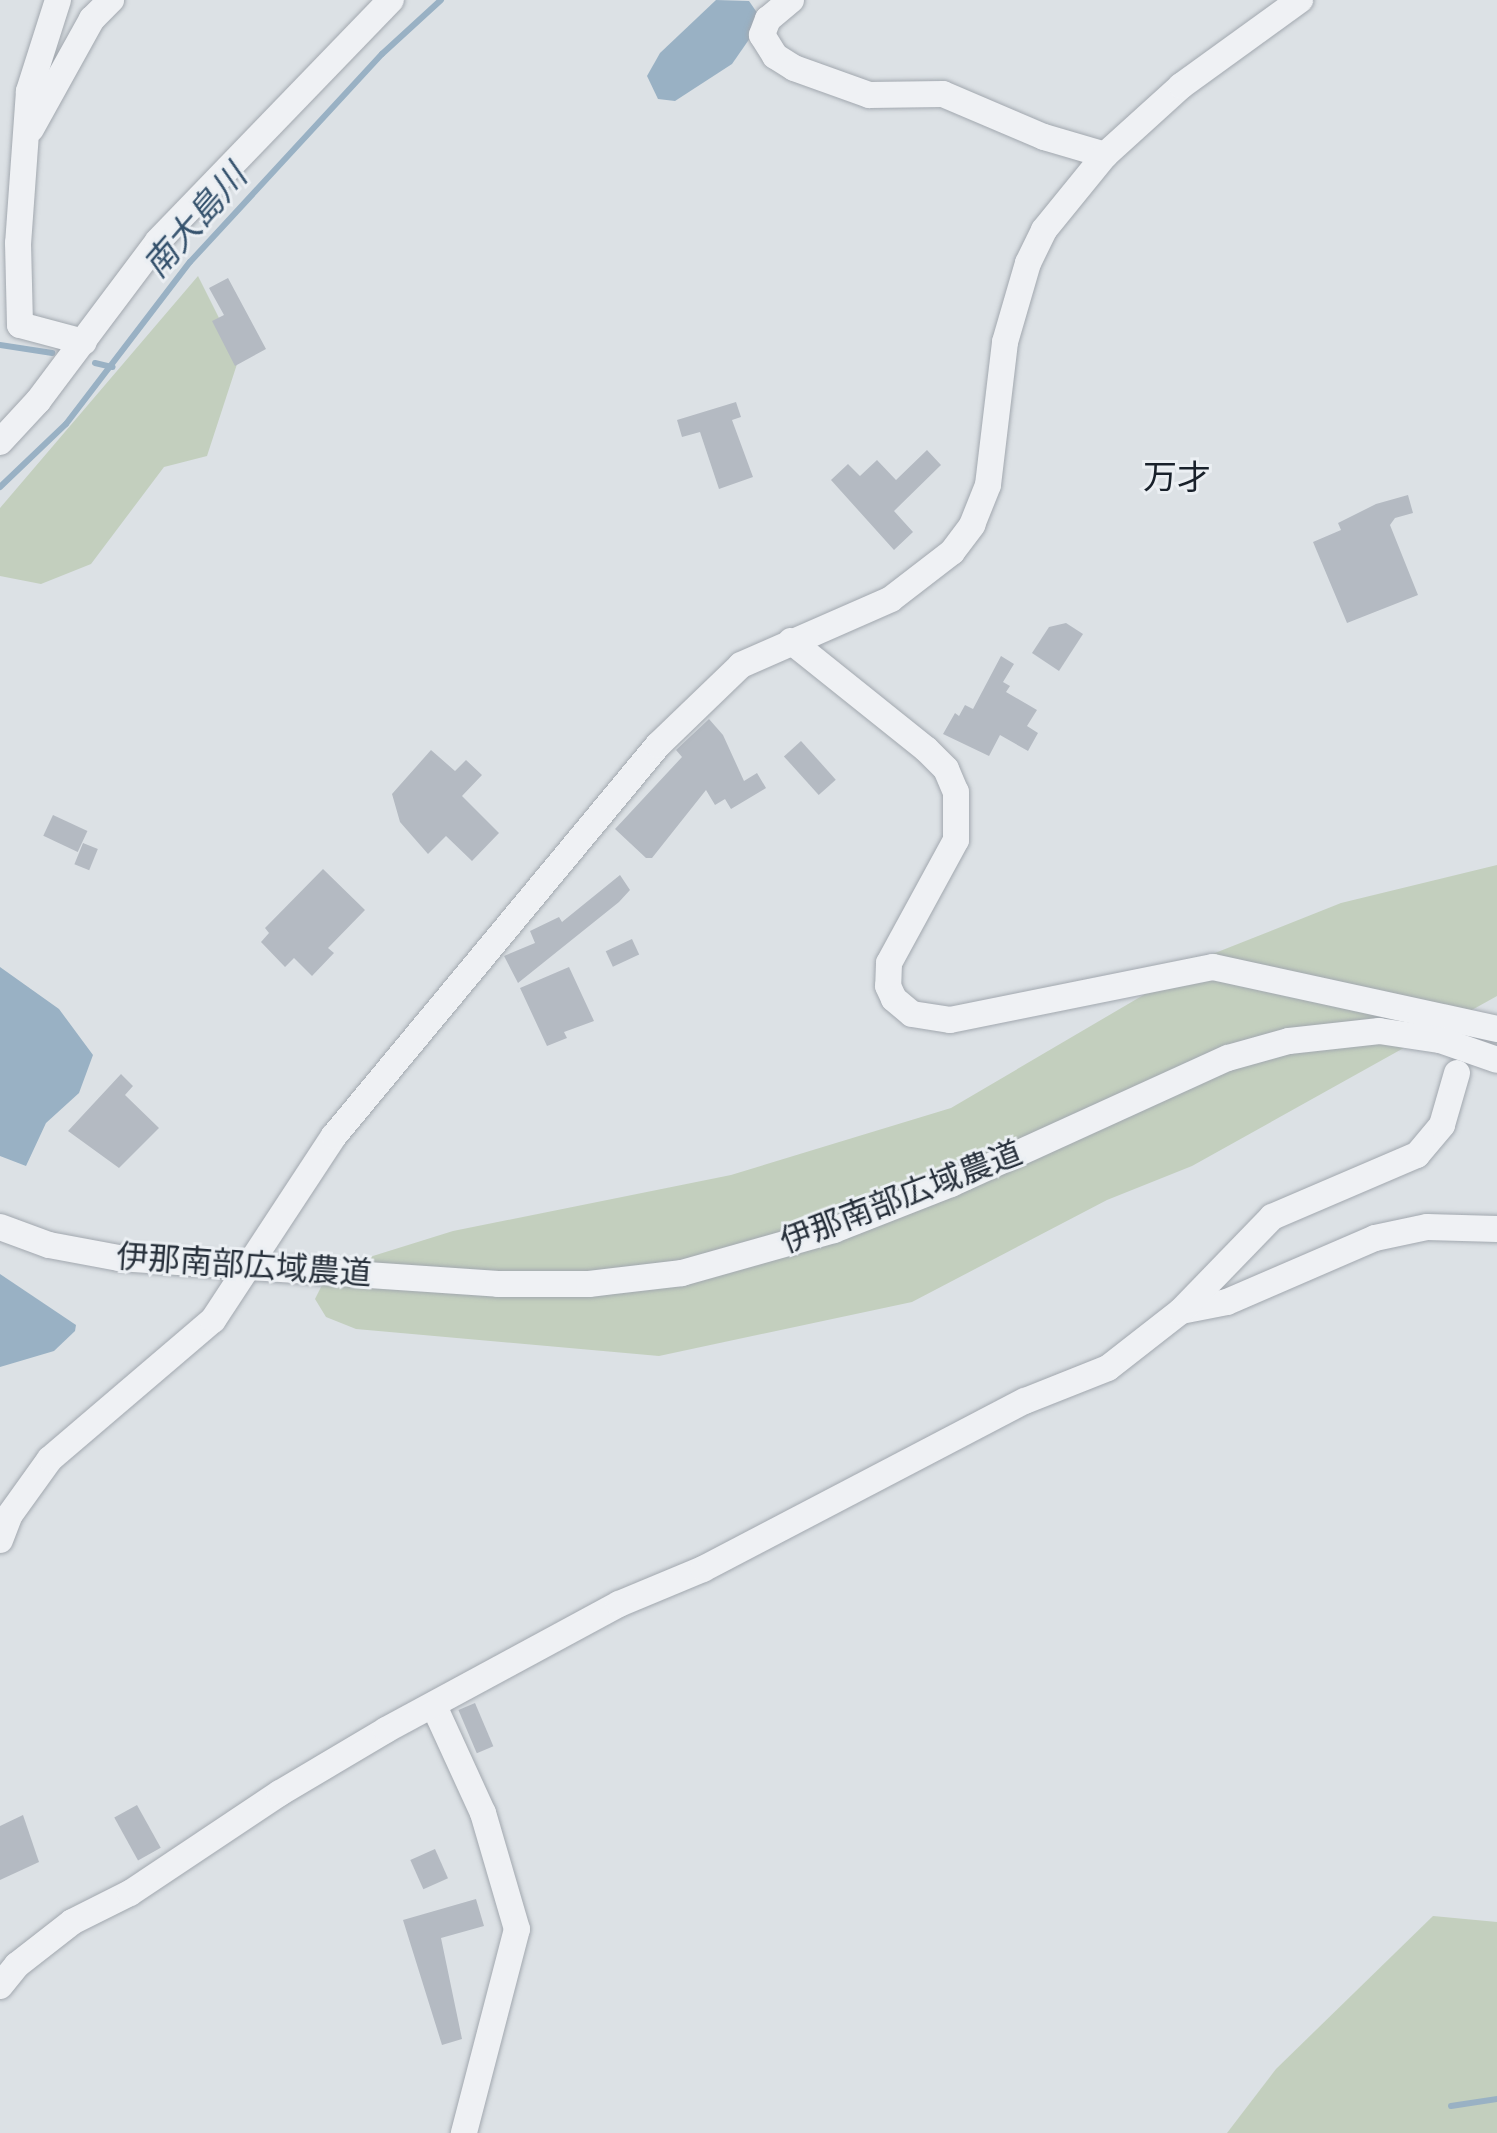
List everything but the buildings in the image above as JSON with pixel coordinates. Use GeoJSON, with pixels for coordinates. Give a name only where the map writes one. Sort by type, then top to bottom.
{"type":"FeatureCollection","features":[{"type":"Feature","properties":{"kind":"street"},"geometry":{"type":"LineString","coordinates":[[58,0],[29,91],[18,243],[20,325],[84,342]]}},
{"type":"Feature","properties":{"kind":"street"},"geometry":{"type":"LineString","coordinates":[[28,136],[92,19],[111,0]]}},
{"type":"Feature","properties":{"kind":"street"},"geometry":{"type":"LineString","coordinates":[[0,442],[84,342],[158,241],[391,0]]}},
{"type":"Feature","properties":{"kind":"street"},"geometry":{"type":"LineString","coordinates":[[791,0],[768,19],[762,35],[775,56],[794,68],[869,95],[943,94],[1044,137],[1105,155]]}},
{"type":"Feature","properties":{"kind":"street"},"geometry":{"type":"LineString","coordinates":[[0,1540],[9,1516],[50,1459],[183,1351],[250,1269],[334,1136],[658,745],[741,665],[891,599],[952,552],[972,525],[988,485],[1005,342],[1028,263],[1044,230],[1105,155],[1212,61],[1300,0]]}},
{"type":"Feature","properties":{"kind":"street"},"geometry":{"type":"LineString","coordinates":[[791,641],[926,749],[946,769],[956,792],[956,840],[889,963],[888,986],[894,999],[912,1014],[950,1020],[1213,967],[1480,1026],[1497,1008]]}},
{"type":"Feature","properties":{"kind":"street","name":"伊那南部広域農道"},"geometry":{"type":"LineString","coordinates":[[0,1227],[49,1245],[119,1258],[513,1284],[589,1284],[682,1273],[849,1224],[951,1184],[1228,1058],[1289,1041],[1379,1031],[1440,1040],[1497,1060]]}},
{"type":"Feature","properties":{"kind":"street"},"geometry":{"type":"LineString","coordinates":[[0,1986],[17,1965],[72,1922],[130,1893],[280,1793],[434,1706],[619,1604],[703,1569],[1025,1401],[1108,1368],[1181,1311],[1272,1217],[1417,1155],[1442,1125],[1457,1073]]}},
{"type":"Feature","properties":{"kind":"street"},"geometry":{"type":"LineString","coordinates":[[1181,1311],[1227,1302],[1375,1238],[1427,1227],[1497,1229]]}},
{"type":"Feature","properties":{"kind":"street"},"geometry":{"type":"LineString","coordinates":[[434,1706],[483,1813],[517,1929],[464,2133]]}},
{"type":"Feature","properties":{"kind":"green space"},"geometry":{"type":"Polygon","coordinates":[[[198,276],[239,358],[207,456],[164,467],[91,564],[41,584],[0,576],[0,508],[198,276]]]}},
{"type":"Feature","properties":{"kind":"green space"},"geometry":{"type":"Polygon","coordinates":[[[1497,865],[1497,996],[1192,1166],[1107,1200],[912,1302],[659,1356],[356,1329],[326,1317],[315,1299],[323,1283],[360,1260],[453,1231],[731,1175],[951,1108],[1215,953],[1341,903],[1497,865]]]}},
{"type":"Feature","properties":{"kind":"green space"},"geometry":{"type":"Polygon","coordinates":[[[1433,1916],[1497,1922],[1497,2133],[1227,2133],[1276,2069],[1433,1916]]]}},
{"type":"Feature","properties":{"kind":"water"},"geometry":{"type":"Polygon","coordinates":[[[716,0],[749,1],[760,17],[757,28],[732,64],[675,101],[658,99],[647,76],[660,53],[716,0]]]}},
{"type":"Feature","properties":{"kind":"water"},"geometry":{"type":"Polygon","coordinates":[[[0,967],[59,1009],[93,1055],[79,1093],[46,1123],[26,1166],[0,1156],[0,967]]]}},
{"type":"Feature","properties":{"kind":"water"},"geometry":{"type":"Polygon","coordinates":[[[0,1274],[76,1325],[75,1331],[54,1351],[0,1367],[0,1274]]]}},
{"type":"Feature","properties":{"kind":"waterway","name":"南大島川"},"geometry":{"type":"LineString","coordinates":[[0,487],[66,424],[190,262],[382,54],[441,0]]}},
{"type":"Feature","properties":{"kind":"waterway"},"geometry":{"type":"LineString","coordinates":[[0,345],[52,353]]}},
{"type":"Feature","properties":{"kind":"waterway"},"geometry":{"type":"LineString","coordinates":[[95,363],[113,367]]}},
{"type":"Feature","properties":{"kind":"waterway"},"geometry":{"type":"LineString","coordinates":[[1451,2106],[1497,2099]]}},
{"type":"Feature","properties":{"kind":"district","name":"万才"},"geometry":{"type":"Point","coordinates":[1177,478]}}]}
